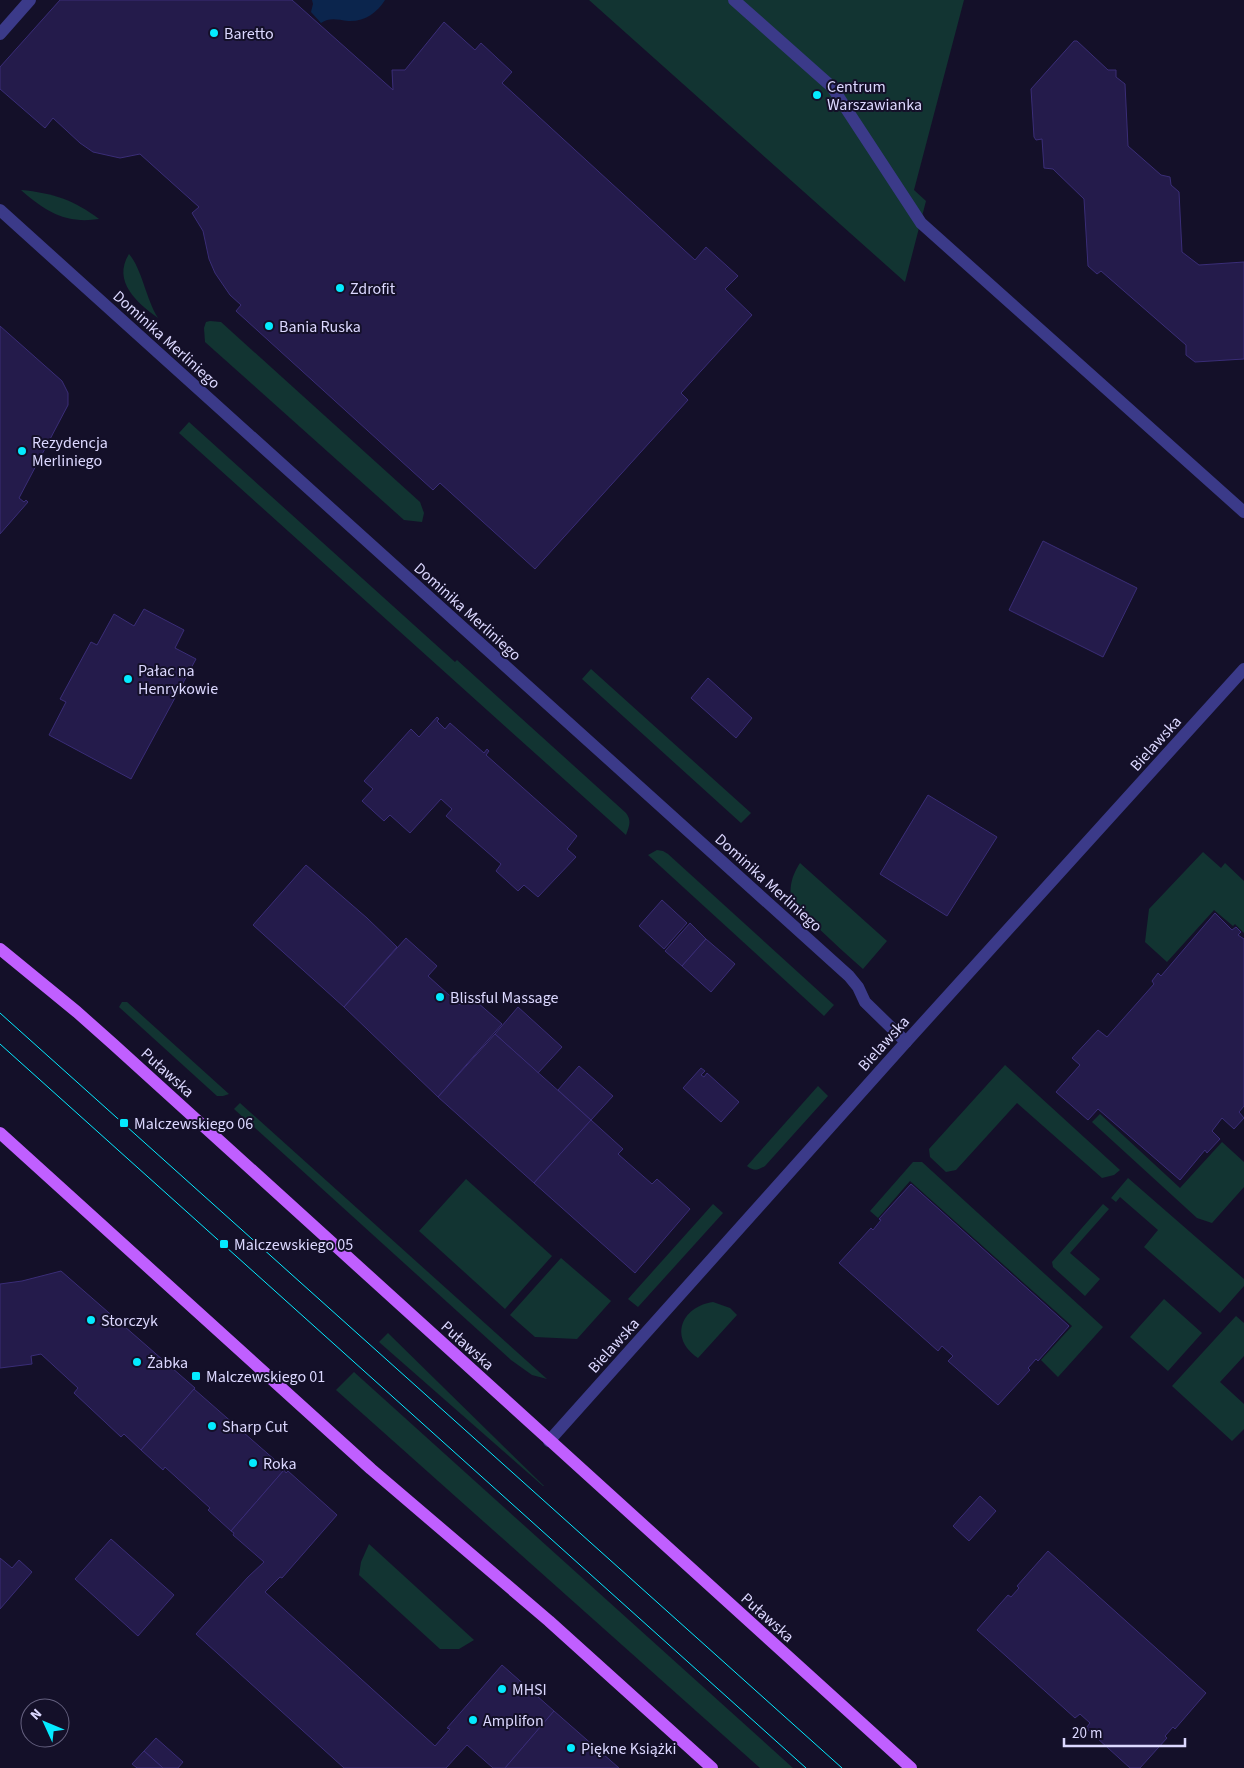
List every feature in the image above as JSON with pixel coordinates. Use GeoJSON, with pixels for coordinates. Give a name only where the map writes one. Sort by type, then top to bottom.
{"type":"FeatureCollection","features":[{"type":"Feature","properties":{"kind":"main road","name":"Puławska"},"geometry":{"type":"LineString","coordinates":[[0,949],[113,1044],[911,1768]]}},
{"type":"Feature","properties":{"kind":"main road"},"geometry":{"type":"LineString","coordinates":[[0,1133],[371,1469],[549,1621],[712,1768]]}},
{"type":"Feature","properties":{"kind":"street"},"geometry":{"type":"LineString","coordinates":[[0,34],[30,0]]}},
{"type":"Feature","properties":{"kind":"street"},"geometry":{"type":"LineString","coordinates":[[734,0],[832,87],[921,223],[1244,512]]}},
{"type":"Feature","properties":{"kind":"street","name":"Dominika Merliniego"},"geometry":{"type":"LineString","coordinates":[[0,210],[849,976],[858,987],[865,1002],[906,1042]]}},
{"type":"Feature","properties":{"kind":"street","name":"Bielawska"},"geometry":{"type":"LineString","coordinates":[[549,1441],[906,1042],[1244,670]]}},
{"type":"Feature","properties":{"kind":"green space","name":"Centrum Warszawianka"},"geometry":{"type":"Polygon","coordinates":[[[589,0],[964,0],[914,190],[926,201],[905,282],[589,0]]]}},
{"type":"Feature","properties":{"kind":"green space"},"geometry":{"type":"Polygon","coordinates":[[[21,190],[63,198],[99,219],[76,220],[57,215],[39,205],[21,190]]]}},
{"type":"Feature","properties":{"kind":"green space"},"geometry":{"type":"Polygon","coordinates":[[[129,254],[137,268],[158,318],[135,298],[125,282],[123,273],[129,254]]]}},
{"type":"Feature","properties":{"kind":"green space"},"geometry":{"type":"Polygon","coordinates":[[[206,322],[221,322],[420,502],[424,513],[422,522],[404,520],[205,342],[204,328],[206,322]]]}},
{"type":"Feature","properties":{"kind":"green space"},"geometry":{"type":"Polygon","coordinates":[[[189,422],[626,813],[629,827],[626,835],[179,433],[189,422]]]}},
{"type":"Feature","properties":{"kind":"green space"},"geometry":{"type":"Polygon","coordinates":[[[591,669],[751,813],[741,823],[582,679],[591,669]]]}},
{"type":"Feature","properties":{"kind":"green space"},"geometry":{"type":"Polygon","coordinates":[[[657,850],[668,854],[834,1005],[824,1016],[648,855],[657,850]]]}},
{"type":"Feature","properties":{"kind":"green space"},"geometry":{"type":"Polygon","coordinates":[[[1203,852],[1221,868],[1225,863],[1244,881],[1244,933],[1235,924],[1233,926],[1214,910],[1167,962],[1145,942],[1149,909],[1203,852]]]}},
{"type":"Feature","properties":{"kind":"green space"},"geometry":{"type":"Polygon","coordinates":[[[800,863],[887,941],[863,969],[804,916],[794,904],[791,894],[791,883],[800,863]]]}},
{"type":"Feature","properties":{"kind":"green space"},"geometry":{"type":"Polygon","coordinates":[[[122,1002],[127,1002],[229,1094],[217,1096],[119,1007],[122,1002]]]}},
{"type":"Feature","properties":{"kind":"green space"},"geometry":{"type":"Polygon","coordinates":[[[1005,1065],[1120,1170],[1114,1175],[1102,1178],[1017,1103],[956,1170],[946,1172],[930,1157],[929,1149],[1005,1065]]]}},
{"type":"Feature","properties":{"kind":"green space"},"geometry":{"type":"Polygon","coordinates":[[[818,1086],[828,1096],[765,1166],[756,1170],[747,1166],[818,1086]]]}},
{"type":"Feature","properties":{"kind":"green space"},"geometry":{"type":"Polygon","coordinates":[[[240,1103],[547,1379],[532,1375],[511,1360],[234,1109],[240,1103]]]}},
{"type":"Feature","properties":{"kind":"green space"},"geometry":{"type":"Polygon","coordinates":[[[1100,1114],[1180,1188],[1222,1142],[1244,1162],[1244,1187],[1212,1223],[1197,1218],[1092,1122],[1100,1114]]]}},
{"type":"Feature","properties":{"kind":"green space"},"geometry":{"type":"Polygon","coordinates":[[[913,1162],[922,1162],[1103,1327],[1058,1377],[1041,1360],[1072,1326],[910,1181],[878,1218],[870,1211],[913,1162]]]}},
{"type":"Feature","properties":{"kind":"green space"},"geometry":{"type":"Polygon","coordinates":[[[1128,1178],[1244,1279],[1244,1286],[1220,1313],[1144,1247],[1158,1230],[1120,1197],[1116,1202],[1111,1198],[1128,1178]]]}},
{"type":"Feature","properties":{"kind":"green space"},"geometry":{"type":"Polygon","coordinates":[[[466,1179],[552,1256],[505,1309],[419,1231],[466,1179]]]}},
{"type":"Feature","properties":{"kind":"green space"},"geometry":{"type":"Polygon","coordinates":[[[713,1204],[723,1213],[638,1307],[628,1299],[713,1204]]]}},
{"type":"Feature","properties":{"kind":"green space"},"geometry":{"type":"Polygon","coordinates":[[[1103,1204],[1109,1209],[1070,1253],[1100,1279],[1085,1296],[1053,1267],[1052,1262],[1103,1204]]]}},
{"type":"Feature","properties":{"kind":"green space"},"geometry":{"type":"Polygon","coordinates":[[[561,1258],[611,1301],[577,1339],[535,1337],[510,1315],[561,1258]]]}},
{"type":"Feature","properties":{"kind":"green space"},"geometry":{"type":"Polygon","coordinates":[[[1164,1299],[1202,1333],[1168,1371],[1130,1337],[1164,1299]]]}},
{"type":"Feature","properties":{"kind":"green space"},"geometry":{"type":"Polygon","coordinates":[[[713,1302],[730,1308],[737,1315],[698,1358],[683,1342],[682,1325],[686,1317],[693,1310],[713,1302]]]}},
{"type":"Feature","properties":{"kind":"green space"},"geometry":{"type":"Polygon","coordinates":[[[1236,1316],[1244,1323],[1244,1356],[1220,1382],[1244,1404],[1244,1429],[1232,1441],[1172,1386],[1236,1316]]]}},
{"type":"Feature","properties":{"kind":"green space"},"geometry":{"type":"Polygon","coordinates":[[[388,1333],[544,1486],[379,1342],[388,1333]]]}},
{"type":"Feature","properties":{"kind":"green space"},"geometry":{"type":"Polygon","coordinates":[[[354,1372],[793,1768],[760,1768],[336,1390],[354,1372]]]}},
{"type":"Feature","properties":{"kind":"green space"},"geometry":{"type":"Polygon","coordinates":[[[369,1544],[474,1640],[459,1649],[440,1649],[359,1575],[361,1562],[369,1544]]]}},
{"type":"Feature","properties":{"kind":"water"},"geometry":{"type":"Polygon","coordinates":[[[312,0],[385,0],[374,13],[365,18],[354,21],[331,19],[321,23],[311,12],[312,0]]]}},
{"type":"Feature","properties":{"kind":"building"},"geometry":{"type":"Polygon","coordinates":[[[60,0],[292,0],[393,90],[392,70],[405,70],[444,22],[475,50],[481,43],[512,72],[502,83],[695,260],[706,247],[738,276],[725,289],[752,315],[681,393],[688,400],[535,569],[440,483],[433,490],[236,311],[241,305],[230,295],[215,273],[209,259],[203,231],[192,213],[199,207],[140,154],[120,158],[93,152],[80,143],[53,118],[45,128],[0,89],[0,67],[60,0]]]}},
{"type":"Feature","properties":{"kind":"building"},"geometry":{"type":"Polygon","coordinates":[[[1074,41],[1077,41],[1108,70],[1116,70],[1116,77],[1125,84],[1128,146],[1161,175],[1170,177],[1171,185],[1179,192],[1182,252],[1199,265],[1244,262],[1244,359],[1195,362],[1186,355],[1186,345],[1101,271],[1097,274],[1088,266],[1084,199],[1053,169],[1044,168],[1042,139],[1036,140],[1034,137],[1031,89],[1074,41]]]}},
{"type":"Feature","properties":{"kind":"building","name":"Rezydencja Merliniego"},"geometry":{"type":"Polygon","coordinates":[[[0,326],[62,381],[68,393],[68,405],[19,498],[24,502],[26,500],[28,502],[0,534],[0,326]]]}},
{"type":"Feature","properties":{"kind":"building"},"geometry":{"type":"Polygon","coordinates":[[[1043,541],[1137,588],[1103,657],[1009,610],[1043,541]]]}},
{"type":"Feature","properties":{"kind":"building","name":"Pałac na Henrykowie"},"geometry":{"type":"Polygon","coordinates":[[[144,609],[184,630],[175,648],[196,659],[131,779],[49,735],[66,702],[60,699],[91,642],[97,645],[114,614],[134,626],[144,609]]]}},
{"type":"Feature","properties":{"kind":"building"},"geometry":{"type":"Polygon","coordinates":[[[708,678],[752,718],[736,738],[691,698],[708,678]]]}},
{"type":"Feature","properties":{"kind":"building"},"geometry":{"type":"Polygon","coordinates":[[[437,717],[439,719],[437,721],[445,729],[450,723],[484,753],[487,749],[489,751],[486,755],[577,836],[567,849],[576,857],[538,897],[524,885],[518,891],[496,871],[501,864],[446,816],[452,809],[441,799],[410,833],[390,815],[384,821],[362,801],[373,789],[364,781],[411,729],[419,737],[437,717]]]}},
{"type":"Feature","properties":{"kind":"building"},"geometry":{"type":"Polygon","coordinates":[[[928,795],[997,837],[947,916],[880,874],[928,795]]]}},
{"type":"Feature","properties":{"kind":"building"},"geometry":{"type":"Polygon","coordinates":[[[306,865],[397,947],[344,1007],[253,925],[306,865]]]}},
{"type":"Feature","properties":{"kind":"building"},"geometry":{"type":"Polygon","coordinates":[[[662,900],[687,923],[664,949],[639,926],[662,900]]]}},
{"type":"Feature","properties":{"kind":"building"},"geometry":{"type":"Polygon","coordinates":[[[1215,913],[1232,930],[1236,927],[1241,932],[1238,935],[1244,939],[1244,1106],[1239,1112],[1244,1118],[1234,1129],[1222,1118],[1212,1131],[1220,1139],[1207,1153],[1205,1150],[1180,1180],[1098,1109],[1088,1120],[1056,1092],[1080,1065],[1072,1058],[1098,1030],[1107,1037],[1154,984],[1152,981],[1158,973],[1161,976],[1215,913]]]}},
{"type":"Feature","properties":{"kind":"building"},"geometry":{"type":"Polygon","coordinates":[[[690,923],[706,939],[682,966],[665,951],[690,923]]]}},
{"type":"Feature","properties":{"kind":"building"},"geometry":{"type":"Polygon","coordinates":[[[406,938],[437,966],[428,976],[460,1005],[469,995],[502,1024],[438,1097],[344,1007],[406,938]]]}},
{"type":"Feature","properties":{"kind":"building"},"geometry":{"type":"Polygon","coordinates":[[[706,939],[735,964],[711,992],[682,966],[706,939]]]}},
{"type":"Feature","properties":{"kind":"building"},"geometry":{"type":"Polygon","coordinates":[[[518,1007],[562,1047],[538,1073],[495,1034],[518,1007]]]}},
{"type":"Feature","properties":{"kind":"building"},"geometry":{"type":"Polygon","coordinates":[[[495,1034],[591,1120],[534,1183],[438,1097],[495,1034]]]}},
{"type":"Feature","properties":{"kind":"building"},"geometry":{"type":"Polygon","coordinates":[[[579,1066],[613,1096],[591,1120],[558,1090],[579,1066]]]}},
{"type":"Feature","properties":{"kind":"building"},"geometry":{"type":"Polygon","coordinates":[[[701,1068],[705,1071],[701,1075],[704,1077],[707,1073],[739,1102],[721,1122],[683,1088],[701,1068]]]}},
{"type":"Feature","properties":{"kind":"building"},"geometry":{"type":"Polygon","coordinates":[[[591,1120],[623,1149],[618,1154],[652,1184],[657,1179],[690,1209],[635,1273],[534,1183],[591,1120]]]}},
{"type":"Feature","properties":{"kind":"building"},"geometry":{"type":"Polygon","coordinates":[[[911,1184],[1069,1326],[1038,1361],[1036,1359],[1028,1368],[1030,1370],[998,1405],[948,1361],[953,1356],[942,1346],[938,1351],[839,1263],[871,1228],[873,1230],[881,1220],[879,1219],[911,1184]]]}},
{"type":"Feature","properties":{"kind":"building"},"geometry":{"type":"Polygon","coordinates":[[[61,1271],[195,1388],[141,1450],[124,1434],[121,1437],[74,1393],[78,1388],[41,1354],[31,1356],[32,1364],[0,1368],[0,1284],[22,1281],[61,1271]]]}},
{"type":"Feature","properties":{"kind":"building"},"geometry":{"type":"Polygon","coordinates":[[[194,1389],[284,1468],[231,1531],[208,1510],[210,1508],[165,1467],[163,1470],[141,1450],[194,1389]]]}},
{"type":"Feature","properties":{"kind":"building"},"geometry":{"type":"Polygon","coordinates":[[[284,1470],[286,1473],[288,1471],[337,1515],[282,1578],[280,1577],[265,1592],[435,1746],[450,1729],[447,1728],[502,1665],[554,1711],[505,1768],[493,1768],[467,1745],[446,1768],[344,1768],[196,1634],[264,1562],[233,1535],[234,1533],[231,1531],[284,1470]]]}},
{"type":"Feature","properties":{"kind":"building"},"geometry":{"type":"Polygon","coordinates":[[[980,1496],[996,1511],[969,1541],[953,1526],[980,1496]]]}},
{"type":"Feature","properties":{"kind":"building"},"geometry":{"type":"Polygon","coordinates":[[[111,1539],[174,1595],[138,1636],[75,1579],[111,1539]]]}},
{"type":"Feature","properties":{"kind":"building"},"geometry":{"type":"Polygon","coordinates":[[[1048,1551],[1206,1693],[1175,1729],[1173,1727],[1165,1736],[1167,1738],[1140,1768],[1130,1768],[1086,1728],[1090,1723],[1080,1714],[1075,1718],[977,1630],[1008,1595],[1011,1597],[1019,1588],[1017,1586],[1048,1551]]]}},
{"type":"Feature","properties":{"kind":"building"},"geometry":{"type":"Polygon","coordinates":[[[0,1558],[12,1568],[19,1560],[32,1572],[0,1609],[0,1558]]]}},
{"type":"Feature","properties":{"kind":"building"},"geometry":{"type":"Polygon","coordinates":[[[554,1711],[619,1768],[505,1768],[554,1711]]]}},
{"type":"Feature","properties":{"kind":"building"},"geometry":{"type":"Polygon","coordinates":[[[156,1738],[183,1762],[178,1768],[163,1768],[144,1751],[156,1738]]]}},
{"type":"Feature","properties":{"kind":"building"},"geometry":{"type":"Polygon","coordinates":[[[144,1751],[163,1768],[137,1768],[132,1764],[144,1751]]]}},
{"type":"Feature","properties":{"kind":"tram line"},"geometry":{"type":"LineString","coordinates":[[0,1013],[842,1768]]}},
{"type":"Feature","properties":{"kind":"tram line"},"geometry":{"type":"LineString","coordinates":[[0,1044],[806,1768]]}},
{"type":"Feature","properties":{"kind":"place","name":"Baretto"},"geometry":{"type":"Point","coordinates":[214,33]}},
{"type":"Feature","properties":{"kind":"place","name":"Centrum Warszawianka"},"geometry":{"type":"Point","coordinates":[817,95]}},
{"type":"Feature","properties":{"kind":"place","name":"Zdrofit"},"geometry":{"type":"Point","coordinates":[340,288]}},
{"type":"Feature","properties":{"kind":"place","name":"Bania Ruska"},"geometry":{"type":"Point","coordinates":[269,326]}},
{"type":"Feature","properties":{"kind":"place","name":"Rezydencja Merliniego"},"geometry":{"type":"Point","coordinates":[22,451]}},
{"type":"Feature","properties":{"kind":"place","name":"Pałac na Henrykowie"},"geometry":{"type":"Point","coordinates":[128,679]}},
{"type":"Feature","properties":{"kind":"place","name":"Blissful Massage"},"geometry":{"type":"Point","coordinates":[440,997]}},
{"type":"Feature","properties":{"kind":"place","name":"Malczewskiego 06"},"geometry":{"type":"Point","coordinates":[124,1123]}},
{"type":"Feature","properties":{"kind":"place","name":"Malczewskiego 05"},"geometry":{"type":"Point","coordinates":[224,1244]}},
{"type":"Feature","properties":{"kind":"place","name":"Storczyk"},"geometry":{"type":"Point","coordinates":[91,1320]}},
{"type":"Feature","properties":{"kind":"place","name":"Żabka"},"geometry":{"type":"Point","coordinates":[137,1362]}},
{"type":"Feature","properties":{"kind":"place","name":"Malczewskiego 01"},"geometry":{"type":"Point","coordinates":[196,1376]}},
{"type":"Feature","properties":{"kind":"place","name":"Sharp Cut"},"geometry":{"type":"Point","coordinates":[212,1426]}},
{"type":"Feature","properties":{"kind":"place","name":"Roka"},"geometry":{"type":"Point","coordinates":[253,1463]}},
{"type":"Feature","properties":{"kind":"place","name":"MHSI"},"geometry":{"type":"Point","coordinates":[502,1689]}},
{"type":"Feature","properties":{"kind":"place","name":"Amplifon"},"geometry":{"type":"Point","coordinates":[473,1720]}},
{"type":"Feature","properties":{"kind":"place","name":"Piękne Książki"},"geometry":{"type":"Point","coordinates":[571,1748]}}]}
